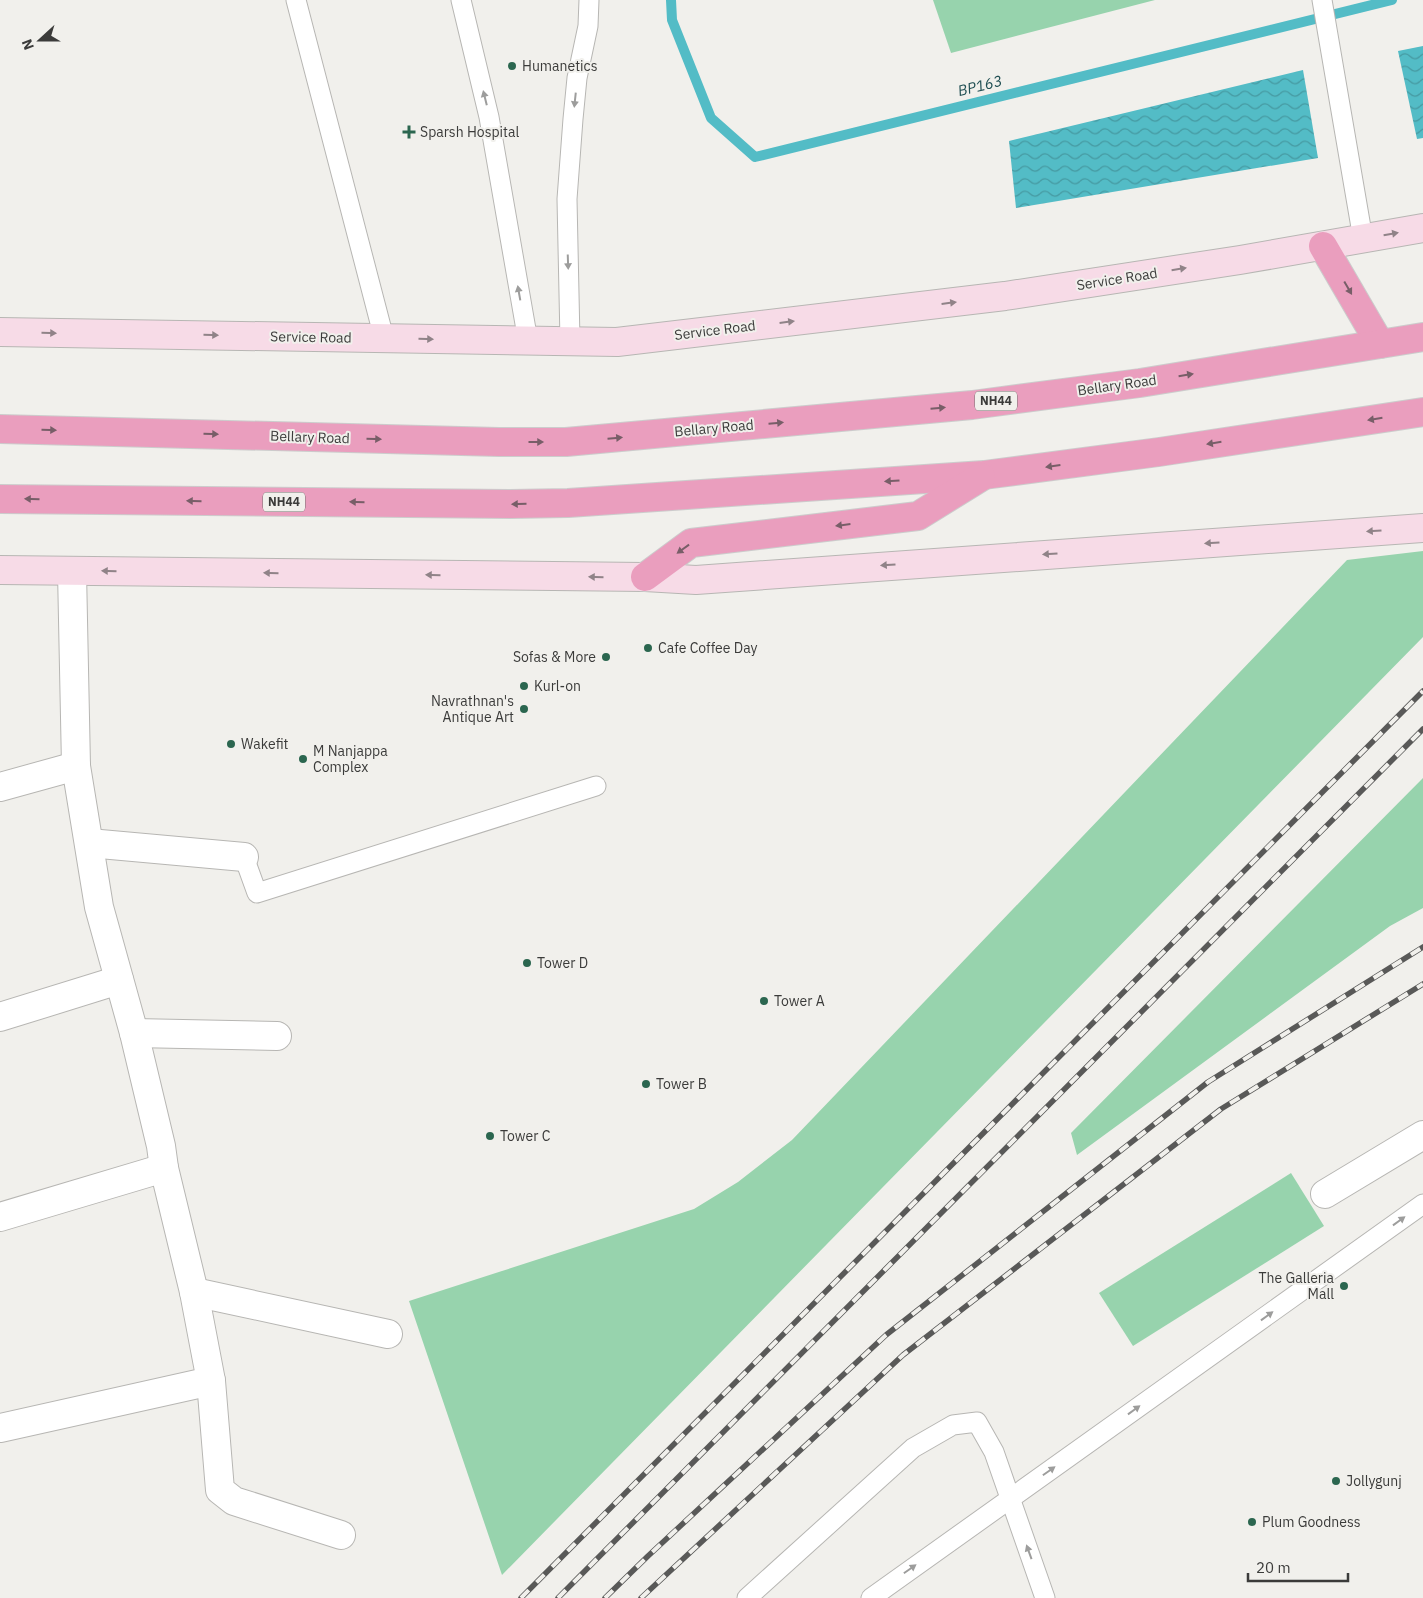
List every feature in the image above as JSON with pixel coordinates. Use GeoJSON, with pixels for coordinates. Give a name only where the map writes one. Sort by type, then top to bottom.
{"type":"FeatureCollection","features":[{"type":"Feature","properties":{"kind":"highway"},"geometry":{"type":"LineString","coordinates":[[1323,246],[1380,344]]}},
{"type":"Feature","properties":{"kind":"highway","name":"Bellary Road"},"geometry":{"type":"LineString","coordinates":[[0,429],[499,442],[566,442],[972,405],[1140,383],[1423,337]]}},
{"type":"Feature","properties":{"kind":"highway","name":"NH44"},"geometry":{"type":"LineString","coordinates":[[0,499],[568,503],[984,475],[1159,452],[1423,412]]}},
{"type":"Feature","properties":{"kind":"highway"},"geometry":{"type":"LineString","coordinates":[[645,577],[691,544],[918,516],[984,475]]}},
{"type":"Feature","properties":{"kind":"main road","name":"Service Road"},"geometry":{"type":"LineString","coordinates":[[0,332],[617,342],[1005,296],[1323,246],[1423,228]]}},
{"type":"Feature","properties":{"kind":"main road"},"geometry":{"type":"LineString","coordinates":[[0,570],[645,577],[696,580],[1423,528]]}},
{"type":"Feature","properties":{"kind":"street"},"geometry":{"type":"LineString","coordinates":[[72,570],[76,766],[99,907],[134,1033],[194,1292],[211,1381],[220,1490],[234,1500],[341,1535]]}},
{"type":"Feature","properties":{"kind":"street"},"geometry":{"type":"LineString","coordinates":[[0,787],[76,766]]}},
{"type":"Feature","properties":{"kind":"street"},"geometry":{"type":"LineString","coordinates":[[89,843],[244,857]]}},
{"type":"Feature","properties":{"kind":"street"},"geometry":{"type":"LineString","coordinates":[[0,1017],[119,980]]}},
{"type":"Feature","properties":{"kind":"street"},"geometry":{"type":"LineString","coordinates":[[134,1033],[277,1036]]}},
{"type":"Feature","properties":{"kind":"street"},"geometry":{"type":"LineString","coordinates":[[1325,1194],[1423,1135]]}},
{"type":"Feature","properties":{"kind":"street"},"geometry":{"type":"LineString","coordinates":[[0,1216],[164,1168]]}},
{"type":"Feature","properties":{"kind":"street"},"geometry":{"type":"LineString","coordinates":[[194,1292],[388,1334]]}},
{"type":"Feature","properties":{"kind":"street"},"geometry":{"type":"LineString","coordinates":[[0,1428],[211,1381]]}},
{"type":"Feature","properties":{"kind":"lane"},"geometry":{"type":"LineString","coordinates":[[296,0],[384,338]]}},
{"type":"Feature","properties":{"kind":"lane"},"geometry":{"type":"LineString","coordinates":[[460,0],[489,117],[528,341]]}},
{"type":"Feature","properties":{"kind":"lane"},"geometry":{"type":"LineString","coordinates":[[570,341],[567,199],[577,78],[588,26],[588,0]]}},
{"type":"Feature","properties":{"kind":"lane"},"geometry":{"type":"LineString","coordinates":[[1323,4],[1363,239]]}},
{"type":"Feature","properties":{"kind":"lane"},"geometry":{"type":"LineString","coordinates":[[244,857],[257,893],[596,786]]}},
{"type":"Feature","properties":{"kind":"lane"},"geometry":{"type":"LineString","coordinates":[[871,1598],[1423,1204]]}},
{"type":"Feature","properties":{"kind":"lane"},"geometry":{"type":"LineString","coordinates":[[747,1598],[913,1448],[953,1425],[977,1422],[994,1452],[1045,1598]]}},
{"type":"Feature","properties":{"kind":"green space"},"geometry":{"type":"Polygon","coordinates":[[[933,0],[1155,0],[951,53],[933,0]]]}},
{"type":"Feature","properties":{"kind":"green space"},"geometry":{"type":"Polygon","coordinates":[[[1423,551],[1423,637],[502,1575],[409,1301],[694,1209],[738,1182],[792,1140],[1347,560],[1423,551]]]}},
{"type":"Feature","properties":{"kind":"green space"},"geometry":{"type":"Polygon","coordinates":[[[1423,778],[1423,908],[1390,926],[1077,1155],[1071,1133],[1423,778]]]}},
{"type":"Feature","properties":{"kind":"green space"},"geometry":{"type":"Polygon","coordinates":[[[1291,1173],[1324,1226],[1133,1346],[1099,1293],[1291,1173]]]}},
{"type":"Feature","properties":{"kind":"water"},"geometry":{"type":"Polygon","coordinates":[[[1423,46],[1423,138],[1417,139],[1398,51],[1423,46]]]}},
{"type":"Feature","properties":{"kind":"water"},"geometry":{"type":"Polygon","coordinates":[[[1303,70],[1318,158],[1016,208],[1009,141],[1303,70]]]}},
{"type":"Feature","properties":{"kind":"waterway","name":"BP163"},"geometry":{"type":"LineString","coordinates":[[671,0],[672,20],[711,118],[755,157],[1392,0]]}},
{"type":"Feature","properties":{"kind":"railway"},"geometry":{"type":"LineString","coordinates":[[521,1598],[1423,691]]}},
{"type":"Feature","properties":{"kind":"railway"},"geometry":{"type":"LineString","coordinates":[[558,1598],[1423,729]]}},
{"type":"Feature","properties":{"kind":"railway"},"geometry":{"type":"LineString","coordinates":[[605,1598],[886,1335],[1208,1082],[1423,947]]}},
{"type":"Feature","properties":{"kind":"railway"},"geometry":{"type":"LineString","coordinates":[[641,1598],[903,1355],[1221,1109],[1423,984]]}},
{"type":"Feature","properties":{"kind":"place","name":"Humanetics"},"geometry":{"type":"Point","coordinates":[512,66]}},
{"type":"Feature","properties":{"kind":"place","name":"Sparsh Hospital"},"geometry":{"type":"Point","coordinates":[409,132]}},
{"type":"Feature","properties":{"kind":"place","name":"Cafe Coffee Day"},"geometry":{"type":"Point","coordinates":[648,648]}},
{"type":"Feature","properties":{"kind":"place","name":"Sofas & More"},"geometry":{"type":"Point","coordinates":[606,657]}},
{"type":"Feature","properties":{"kind":"place","name":"Kurl-on"},"geometry":{"type":"Point","coordinates":[524,686]}},
{"type":"Feature","properties":{"kind":"place","name":"Navrathnan's Antique Art"},"geometry":{"type":"Point","coordinates":[524,709]}},
{"type":"Feature","properties":{"kind":"place","name":"Wakefit"},"geometry":{"type":"Point","coordinates":[231,744]}},
{"type":"Feature","properties":{"kind":"place","name":"M Nanjappa Complex"},"geometry":{"type":"Point","coordinates":[303,759]}},
{"type":"Feature","properties":{"kind":"place","name":"Tower D"},"geometry":{"type":"Point","coordinates":[527,963]}},
{"type":"Feature","properties":{"kind":"place","name":"Tower A"},"geometry":{"type":"Point","coordinates":[764,1001]}},
{"type":"Feature","properties":{"kind":"place","name":"Tower B"},"geometry":{"type":"Point","coordinates":[646,1084]}},
{"type":"Feature","properties":{"kind":"place","name":"Tower C"},"geometry":{"type":"Point","coordinates":[490,1136]}},
{"type":"Feature","properties":{"kind":"place","name":"The Galleria Mall"},"geometry":{"type":"Point","coordinates":[1344,1286]}},
{"type":"Feature","properties":{"kind":"place","name":"Jollygunj"},"geometry":{"type":"Point","coordinates":[1336,1481]}},
{"type":"Feature","properties":{"kind":"place","name":"Plum Goodness"},"geometry":{"type":"Point","coordinates":[1252,1522]}}]}
